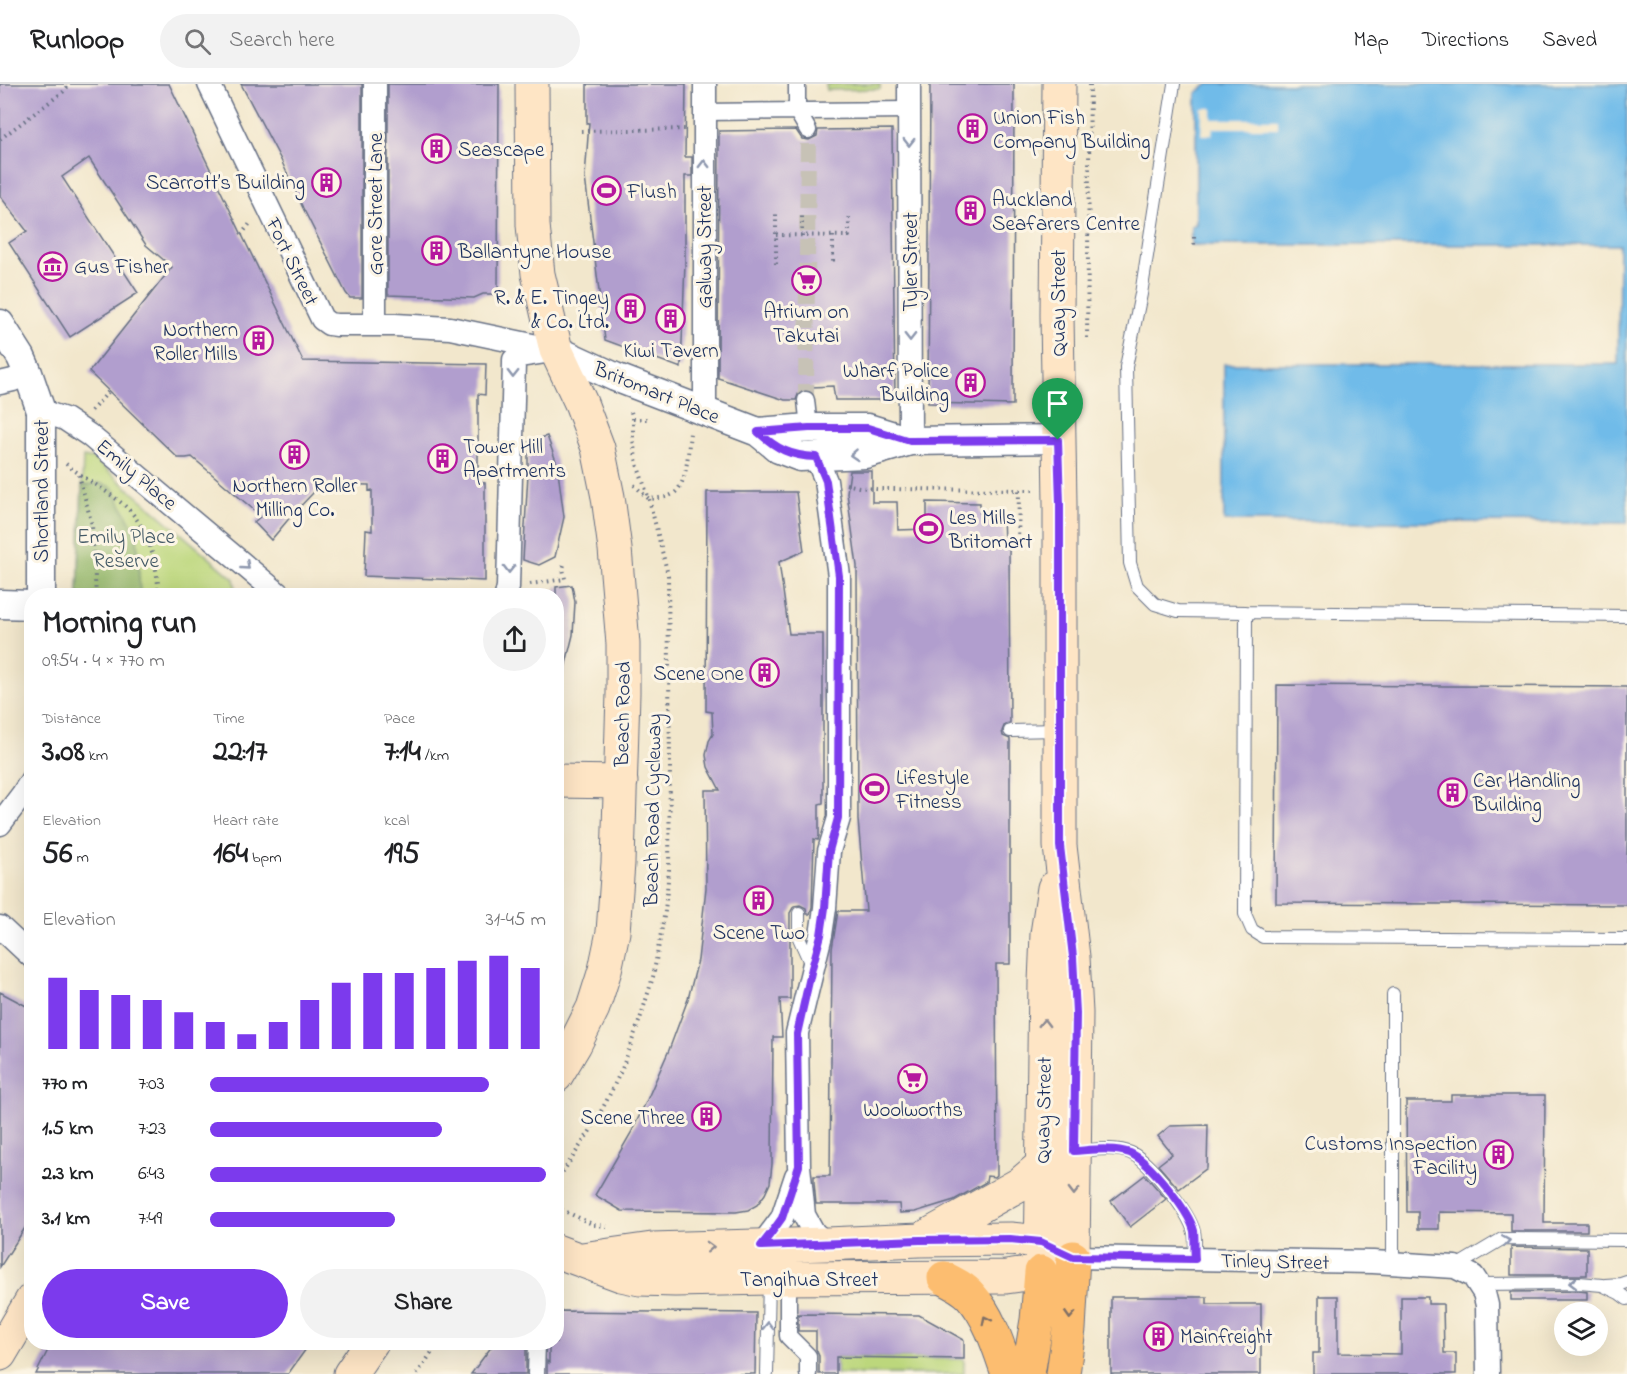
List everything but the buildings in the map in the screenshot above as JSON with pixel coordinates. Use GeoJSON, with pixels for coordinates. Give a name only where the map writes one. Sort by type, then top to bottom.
{"type":"FeatureCollection","features":[{"type":"Feature","properties":{"kind":"main road","name":"Beach Road"},"geometry":{"type":"LineString","coordinates":[[532,84],[535,251],[556,350],[591,426],[598,448],[615,549],[623,644],[618,886],[613,932],[605,970],[592,1008],[564,1063]]}},
{"type":"Feature","properties":{"kind":"main road","name":"Quay Street"},"geometry":{"type":"LineString","coordinates":[[1059,84],[1057,315],[1060,504],[1060,846],[1073,957],[1076,1013],[1073,1257],[1069,1329],[1063,1374]]}},
{"type":"Feature","properties":{"kind":"main road"},"geometry":{"type":"LineString","coordinates":[[564,781],[621,782]]}},
{"type":"Feature","properties":{"kind":"main road","name":"Quay Street"},"geometry":{"type":"LineString","coordinates":[[1028,1374],[1037,1320],[1041,1257],[1047,934],[1060,846]]}},
{"type":"Feature","properties":{"kind":"main road"},"geometry":{"type":"LineString","coordinates":[[920,1240],[1020,1184],[1041,1166]]}},
{"type":"Feature","properties":{"kind":"main road","name":"Tangihua Street"},"geometry":{"type":"LineString","coordinates":[[568,1255],[652,1249],[1010,1239],[1041,1257]]}},
{"type":"Feature","properties":{"kind":"main road","name":"Tangihua Street"},"geometry":{"type":"LineString","coordinates":[[568,1255],[621,1275],[640,1279],[675,1280],[1006,1277],[1041,1257]]}},
{"type":"Feature","properties":{"kind":"main road"},"geometry":{"type":"LineString","coordinates":[[1041,1257],[1073,1257]]}},
{"type":"Feature","properties":{"kind":"main road"},"geometry":{"type":"LineString","coordinates":[[944,1278],[971,1295],[992,1333],[1008,1374]]}},
{"type":"Feature","properties":{"kind":"main road"},"geometry":{"type":"LineString","coordinates":[[0,1354],[24,1314]]}},
{"type":"Feature","properties":{"kind":"main road"},"geometry":{"type":"LineString","coordinates":[[350,1374],[366,1350]]}},
{"type":"Feature","properties":{"kind":"street","name":"Fort Street"},"geometry":{"type":"LineString","coordinates":[[209,84],[321,319],[336,325],[395,324],[450,328],[556,350]]}},
{"type":"Feature","properties":{"kind":"street","name":"Gore Street Lane"},"geometry":{"type":"LineString","coordinates":[[375,84],[375,325]]}},
{"type":"Feature","properties":{"kind":"street","name":"Galway Street"},"geometry":{"type":"LineString","coordinates":[[697,422],[705,84]]}},
{"type":"Feature","properties":{"kind":"street"},"geometry":{"type":"LineString","coordinates":[[797,84],[797,111],[808,130]]}},
{"type":"Feature","properties":{"kind":"street","name":"Tyler Street"},"geometry":{"type":"LineString","coordinates":[[909,84],[910,441]]}},
{"type":"Feature","properties":{"kind":"street"},"geometry":{"type":"LineString","coordinates":[[704,121],[797,111],[909,110]]}},
{"type":"Feature","properties":{"kind":"street","name":"Shortland Street"},"geometry":{"type":"LineString","coordinates":[[0,324],[28,373],[41,411],[41,588]]}},
{"type":"Feature","properties":{"kind":"street","name":"Britomart Place"},"geometry":{"type":"LineString","coordinates":[[556,350],[615,377],[697,422],[758,432],[808,414],[868,428],[910,441]]}},
{"type":"Feature","properties":{"kind":"street"},"geometry":{"type":"LineString","coordinates":[[510,588],[513,363],[520,356],[556,350]]}},
{"type":"Feature","properties":{"kind":"street"},"geometry":{"type":"LineString","coordinates":[[0,383],[28,373]]}},
{"type":"Feature","properties":{"kind":"street","name":"Emily Place"},"geometry":{"type":"LineString","coordinates":[[41,411],[65,419],[89,435],[272,588]]}},
{"type":"Feature","properties":{"kind":"street","name":"Britomart Place"},"geometry":{"type":"LineString","coordinates":[[758,432],[779,449],[800,457],[865,454],[910,441],[1058,440]]}},
{"type":"Feature","properties":{"kind":"street"},"geometry":{"type":"LineString","coordinates":[[816,457],[826,481],[839,576],[838,818],[829,851],[821,935],[797,1034],[799,1166],[804,1215],[814,1233],[827,1244]]}},
{"type":"Feature","properties":{"kind":"street"},"geometry":{"type":"LineString","coordinates":[[0,604],[24,605]]}},
{"type":"Feature","properties":{"kind":"street"},"geometry":{"type":"LineString","coordinates":[[0,824],[24,791]]}},
{"type":"Feature","properties":{"kind":"street"},"geometry":{"type":"LineString","coordinates":[[0,927],[24,950]]}},
{"type":"Feature","properties":{"kind":"street"},"geometry":{"type":"LineString","coordinates":[[761,1246],[782,1218],[799,1166]]}},
{"type":"Feature","properties":{"kind":"street","name":"Tinley Street"},"geometry":{"type":"LineString","coordinates":[[1073,1257],[1393,1263],[1469,1276]]}},
{"type":"Feature","properties":{"kind":"street"},"geometry":{"type":"LineString","coordinates":[[1469,1276],[1484,1293],[1487,1305],[1488,1374]]}},
{"type":"Feature","properties":{"kind":"street"},"geometry":{"type":"LineString","coordinates":[[778,1278],[789,1336],[808,1356],[808,1374]]}},
{"type":"Feature","properties":{"kind":"street"},"geometry":{"type":"LineString","coordinates":[[536,1374],[537,1350]]}},
{"type":"Feature","properties":{"kind":"lane"},"geometry":{"type":"LineString","coordinates":[[1174,84],[1141,294],[1126,367],[1130,563],[1137,586],[1155,604],[1178,611],[1627,616]]}},
{"type":"Feature","properties":{"kind":"lane"},"geometry":{"type":"LineString","coordinates":[[1246,612],[1245,914],[1252,930],[1263,937],[1627,939]]}},
{"type":"Feature","properties":{"kind":"lane"},"geometry":{"type":"LineString","coordinates":[[1010,731],[1060,730]]}},
{"type":"Feature","properties":{"kind":"lane"},"geometry":{"type":"LineString","coordinates":[[799,914],[799,938],[812,968]]}},
{"type":"Feature","properties":{"kind":"lane"},"geometry":{"type":"LineString","coordinates":[[1393,994],[1393,1263]]}},
{"type":"Feature","properties":{"kind":"lane"},"geometry":{"type":"LineString","coordinates":[[1074,1151],[1118,1150],[1131,1153],[1141,1160],[1155,1174],[1190,1220],[1194,1232],[1195,1259]]}},
{"type":"Feature","properties":{"kind":"lane"},"geometry":{"type":"LineString","coordinates":[[1469,1276],[1502,1239],[1627,1240]]}},
{"type":"Feature","properties":{"kind":"lane"},"geometry":{"type":"LineString","coordinates":[[1469,1276],[1602,1285],[1627,1282]]}},
{"type":"Feature","properties":{"kind":"lane"},"geometry":{"type":"LineString","coordinates":[[768,1374],[778,1278]]}},
{"type":"Feature","properties":{"kind":"lane"},"geometry":{"type":"LineString","coordinates":[[1602,1285],[1627,1299]]}},
{"type":"Feature","properties":{"kind":"path"},"geometry":{"type":"LineString","coordinates":[[0,139],[63,92],[70,84]]}},
{"type":"Feature","properties":{"kind":"path"},"geometry":{"type":"LineString","coordinates":[[1087,342],[1090,84]]}},
{"type":"Feature","properties":{"kind":"path"},"geometry":{"type":"LineString","coordinates":[[581,131],[704,121]]}},
{"type":"Feature","properties":{"kind":"path"},"geometry":{"type":"LineString","coordinates":[[776,213],[776,264]]}},
{"type":"Feature","properties":{"kind":"path"},"geometry":{"type":"LineString","coordinates":[[802,213],[802,236]]}},
{"type":"Feature","properties":{"kind":"path"},"geometry":{"type":"LineString","coordinates":[[776,235],[849,236],[849,213]]}},
{"type":"Feature","properties":{"kind":"path"},"geometry":{"type":"LineString","coordinates":[[833,236],[834,266]]}},
{"type":"Feature","properties":{"kind":"path"},"geometry":{"type":"LineString","coordinates":[[1194,237],[1194,245]]}},
{"type":"Feature","properties":{"kind":"path"},"geometry":{"type":"LineString","coordinates":[[91,412],[109,391]]}},
{"type":"Feature","properties":{"kind":"path","name":"Beach Road Cycleway"},"geometry":{"type":"LineString","coordinates":[[564,1170],[590,1131],[622,1069],[641,1016],[653,977],[665,911],[669,870],[668,574],[649,499],[637,464],[633,440],[633,418]]}},
{"type":"Feature","properties":{"kind":"path"},"geometry":{"type":"LineString","coordinates":[[649,499],[675,493],[684,478],[697,422]]}},
{"type":"Feature","properties":{"kind":"path"},"geometry":{"type":"LineString","coordinates":[[66,464],[124,506],[137,521],[153,557],[158,588]]}},
{"type":"Feature","properties":{"kind":"path"},"geometry":{"type":"LineString","coordinates":[[78,474],[92,525],[96,588]]}},
{"type":"Feature","properties":{"kind":"path"},"geometry":{"type":"LineString","coordinates":[[840,482],[876,489],[1030,490]]}},
{"type":"Feature","properties":{"kind":"path"},"geometry":{"type":"LineString","coordinates":[[1018,546],[1019,490]]}},
{"type":"Feature","properties":{"kind":"path"},"geometry":{"type":"LineString","coordinates":[[522,588],[565,579],[562,568],[565,562]]}},
{"type":"Feature","properties":{"kind":"path"},"geometry":{"type":"LineString","coordinates":[[564,1211],[594,1225],[615,1227]]}},
{"type":"Feature","properties":{"kind":"path"},"geometry":{"type":"LineString","coordinates":[[417,1374],[434,1350]]}},
{"type":"Feature","properties":{"kind":"green space"},"geometry":{"type":"Polygon","coordinates":[[[826,84],[880,84],[880,89],[827,90],[826,84]]]}},
{"type":"Feature","properties":{"kind":"green space","name":"Emily Place Reserve"},"geometry":{"type":"Polygon","coordinates":[[[83,457],[94,459],[234,579],[236,588],[78,588],[83,457]]]}},
{"type":"Feature","properties":{"kind":"green space"},"geometry":{"type":"Polygon","coordinates":[[[99,483],[112,487],[137,535],[140,588],[78,588],[82,486],[99,483]]]}},
{"type":"Feature","properties":{"kind":"green space"},"geometry":{"type":"Polygon","coordinates":[[[836,1357],[964,1359],[964,1374],[836,1374],[836,1357]]]}},
{"type":"Feature","properties":{"kind":"water"},"geometry":{"type":"Polygon","coordinates":[[[1209,84],[1627,84],[1627,523],[1224,521],[1224,364],[1618,364],[1619,245],[1191,245],[1191,226],[1196,224],[1196,93],[1209,84]]]}},
{"type":"Feature","properties":{"kind":"pier"},"geometry":{"type":"Polygon","coordinates":[[[1202,108],[1212,108],[1212,119],[1278,119],[1278,128],[1213,128],[1212,135],[1201,135],[1202,108]]]}},
{"type":"Feature","properties":{"kind":"tunnel"},"geometry":{"type":"LineString","coordinates":[[806,400],[808,130]]}},
{"type":"Feature","properties":{"kind":"place","name":"Union Fish Company Building"},"geometry":{"type":"Point","coordinates":[972,129]}},
{"type":"Feature","properties":{"kind":"place","name":"Seascape"},"geometry":{"type":"Point","coordinates":[437,149]}},
{"type":"Feature","properties":{"kind":"place","name":"Scarrott’s Building"},"geometry":{"type":"Point","coordinates":[326,182]}},
{"type":"Feature","properties":{"kind":"place","name":"Flush"},"geometry":{"type":"Point","coordinates":[606,191]}},
{"type":"Feature","properties":{"kind":"place","name":"Auckland Seafarers Centre"},"geometry":{"type":"Point","coordinates":[971,211]}},
{"type":"Feature","properties":{"kind":"place","name":"Ballantyne House"},"geometry":{"type":"Point","coordinates":[437,251]}},
{"type":"Feature","properties":{"kind":"place","name":"Gus Fisher"},"geometry":{"type":"Point","coordinates":[53,266]}},
{"type":"Feature","properties":{"kind":"place","name":"Atrium on Takutai"},"geometry":{"type":"Point","coordinates":[806,280]}},
{"type":"Feature","properties":{"kind":"place","name":"R. & E. Tingey & Co. Ltd."},"geometry":{"type":"Point","coordinates":[630,309]}},
{"type":"Feature","properties":{"kind":"place","name":"Kiwi Tavern"},"geometry":{"type":"Point","coordinates":[671,319]}},
{"type":"Feature","properties":{"kind":"place","name":"Northern Roller Mills"},"geometry":{"type":"Point","coordinates":[259,341]}},
{"type":"Feature","properties":{"kind":"place","name":"Wharf Police Building"},"geometry":{"type":"Point","coordinates":[970,382]}},
{"type":"Feature","properties":{"kind":"place","name":"Northern Roller Milling Co."},"geometry":{"type":"Point","coordinates":[295,454]}},
{"type":"Feature","properties":{"kind":"place","name":"Tower Hill Apartments"},"geometry":{"type":"Point","coordinates":[442,458]}},
{"type":"Feature","properties":{"kind":"place","name":"Les Mills Britomart"},"geometry":{"type":"Point","coordinates":[928,529]}},
{"type":"Feature","properties":{"kind":"place","name":"Scene One"},"geometry":{"type":"Point","coordinates":[765,673]}},
{"type":"Feature","properties":{"kind":"place","name":"Lifestyle Fitness"},"geometry":{"type":"Point","coordinates":[875,789]}},
{"type":"Feature","properties":{"kind":"place","name":"Car Handling Building"},"geometry":{"type":"Point","coordinates":[1452,792]}},
{"type":"Feature","properties":{"kind":"place","name":"Scene Two"},"geometry":{"type":"Point","coordinates":[759,901]}},
{"type":"Feature","properties":{"kind":"place","name":"Woolworths"},"geometry":{"type":"Point","coordinates":[913,1078]}},
{"type":"Feature","properties":{"kind":"place","name":"Scene Three"},"geometry":{"type":"Point","coordinates":[706,1117]}},
{"type":"Feature","properties":{"kind":"place","name":"Customs Inspection Facility"},"geometry":{"type":"Point","coordinates":[1498,1155]}},
{"type":"Feature","properties":{"kind":"place","name":"Mainfreight"},"geometry":{"type":"Point","coordinates":[1159,1336]}},
{"type":"Feature","properties":{"kind":"route"},"geometry":{"type":"LineString","coordinates":[[809,428],[868,428],[910,441],[1058,440],[1061,676],[1060,846],[1073,957],[1076,1013],[1074,1151],[1118,1150],[1131,1153],[1141,1160],[1155,1174],[1190,1220],[1194,1232],[1195,1259],[1073,1257],[1041,1242],[1010,1239],[761,1246],[782,1218],[799,1166],[797,1034],[821,935],[829,851],[838,818],[840,732],[839,576],[826,481],[816,457],[800,457],[779,449],[758,432],[809,428]]}}]}
